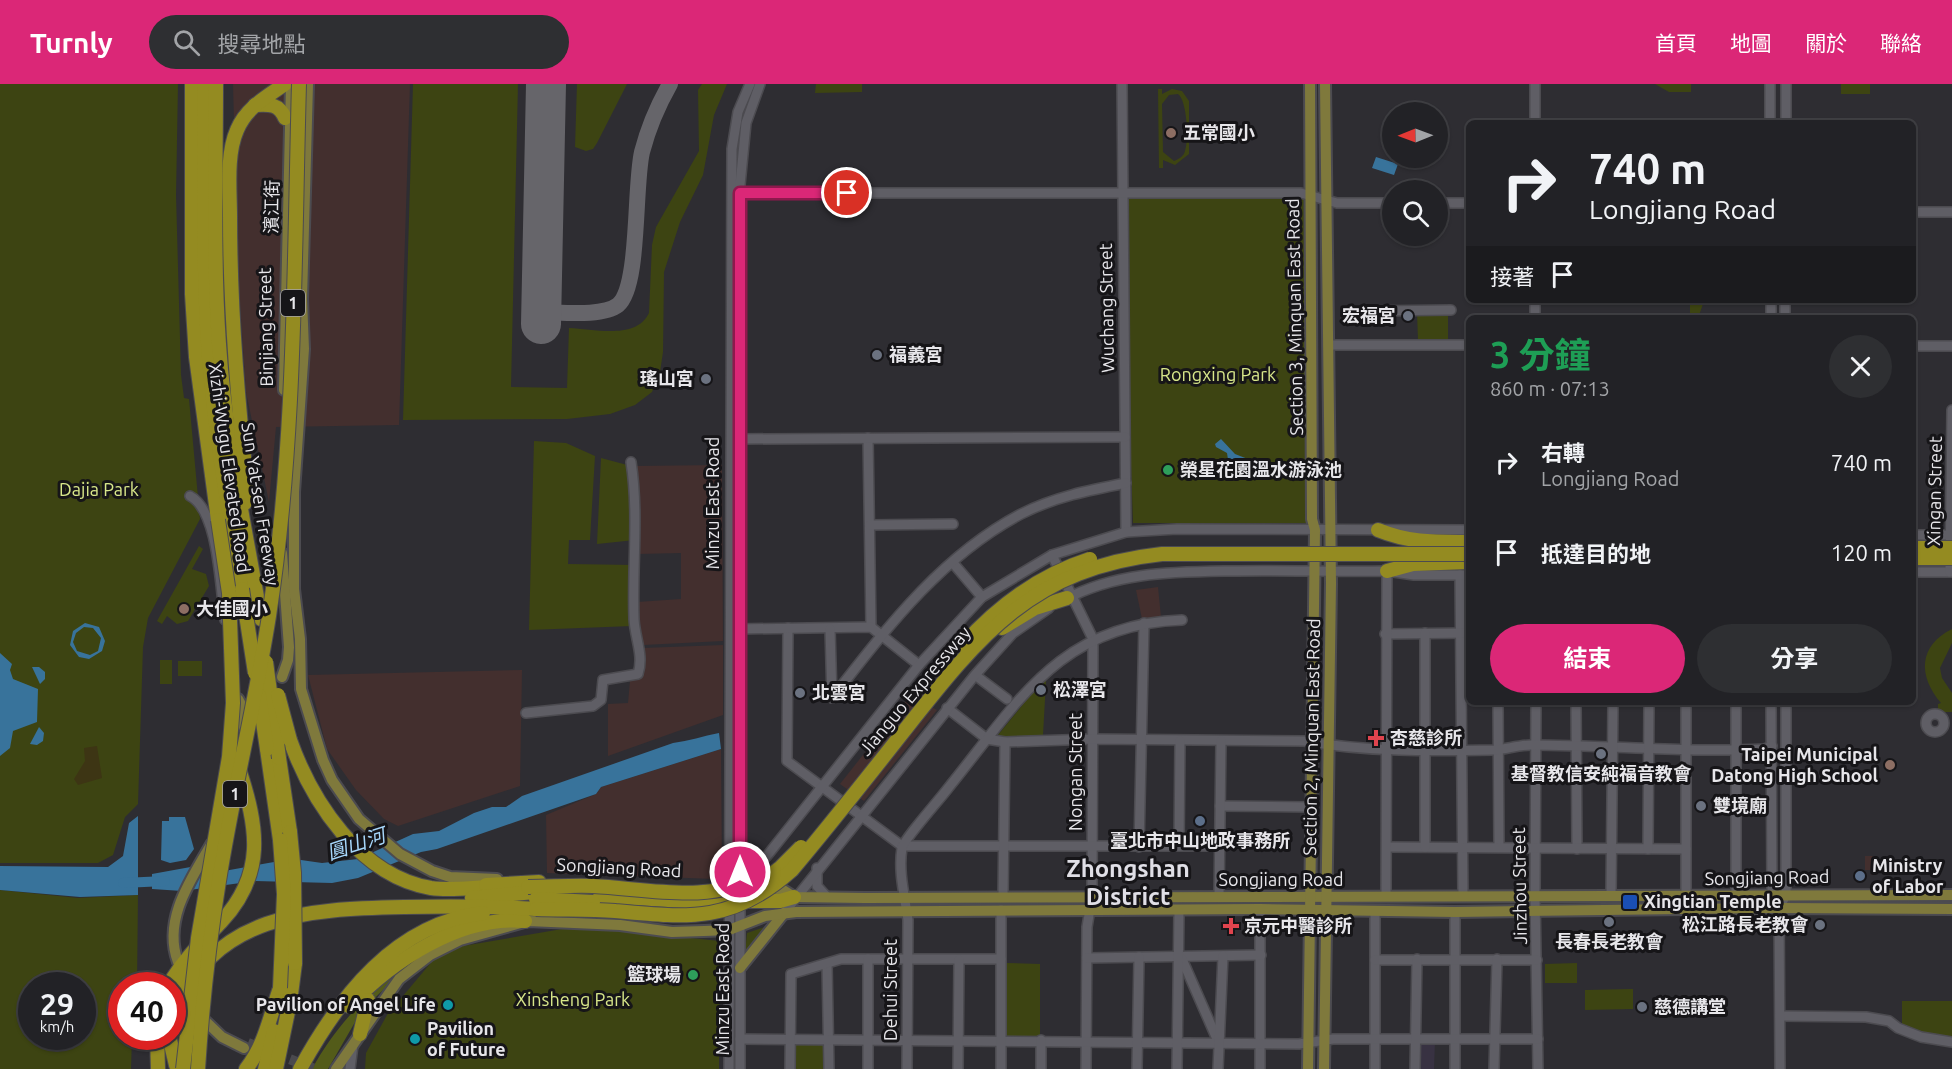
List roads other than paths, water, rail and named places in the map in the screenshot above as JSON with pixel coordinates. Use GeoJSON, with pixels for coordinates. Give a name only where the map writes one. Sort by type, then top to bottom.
{"type":"FeatureCollection","features":[{"type":"Feature","properties":{"kind":"highway","name":"Xizhi-Wugu Elevated Road"},"geometry":{"type":"LineString","coordinates":[[182,1069],[198,938],[229,757],[233,703],[229,593],[202,421],[196,357],[192,294],[192,84]]}},
{"type":"Feature","properties":{"kind":"highway","name":"Sun Yat-sen Freeway"},"geometry":{"type":"LineString","coordinates":[[205,84],[205,292],[209,360],[220,452],[267,749],[295,897],[294,963],[290,1002],[276,1069]]}},
{"type":"Feature","properties":{"kind":"highway","name":"Sun Yat-sen Freeway"},"geometry":{"type":"LineString","coordinates":[[216,84],[216,270],[219,346],[243,514],[261,619],[279,758],[285,836],[285,894],[280,988],[278,1009],[265,1069]]}},
{"type":"Feature","properties":{"kind":"highway"},"geometry":{"type":"LineString","coordinates":[[243,514],[248,485],[236,374],[230,256],[233,145],[242,118],[255,105],[288,84]]}},
{"type":"Feature","properties":{"kind":"highway","name":"Xizhi-Wugu Elevated Road"},"geometry":{"type":"LineString","coordinates":[[198,1069],[207,966],[219,880],[269,616],[281,521],[291,366],[299,84]]}},
{"type":"Feature","properties":{"kind":"highway"},"geometry":{"type":"LineString","coordinates":[[255,105],[274,105],[282,110],[285,118]]}},
{"type":"Feature","properties":{"kind":"highway"},"geometry":{"type":"LineString","coordinates":[[1378,530],[1401,539],[1466,542]]}},
{"type":"Feature","properties":{"kind":"highway"},"geometry":{"type":"LineString","coordinates":[[1916,547],[1952,539]]}},
{"type":"Feature","properties":{"kind":"highway","name":"Jianguo Expressway"},"geometry":{"type":"LineString","coordinates":[[536,904],[676,909],[701,907],[744,893],[763,882],[794,855],[976,631],[1017,595],[1072,565],[1128,549],[1158,546],[1466,548]]}},
{"type":"Feature","properties":{"kind":"highway","name":"Jianguo Expressway"},"geometry":{"type":"LineString","coordinates":[[536,904],[685,917],[729,910],[781,880],[820,838],[961,659],[1017,608],[1039,592],[1085,570],[1112,561],[1162,554],[1466,554]]}},
{"type":"Feature","properties":{"kind":"highway"},"geometry":{"type":"LineString","coordinates":[[1916,559],[1951,568]]}},
{"type":"Feature","properties":{"kind":"highway"},"geometry":{"type":"LineString","coordinates":[[1387,571],[1433,561],[1466,561]]}},
{"type":"Feature","properties":{"kind":"highway"},"geometry":{"type":"LineString","coordinates":[[820,838],[837,823],[992,637],[1009,621],[1035,608],[1069,597]]}},
{"type":"Feature","properties":{"kind":"highway"},"geometry":{"type":"LineString","coordinates":[[261,619],[290,740],[308,782],[323,806],[354,845],[375,863],[402,879],[432,888],[536,904]]}},
{"type":"Feature","properties":{"kind":"highway"},"geometry":{"type":"LineString","coordinates":[[178,972],[186,957],[220,923],[243,892],[255,852],[252,817],[237,765]]}},
{"type":"Feature","properties":{"kind":"highway"},"geometry":{"type":"LineString","coordinates":[[227,815],[239,809],[252,817]]}},
{"type":"Feature","properties":{"kind":"highway"},"geometry":{"type":"LineString","coordinates":[[186,973],[201,952],[226,935],[272,914],[330,901],[528,887],[593,886],[693,893],[727,890],[759,877],[794,855]]}},
{"type":"Feature","properties":{"kind":"highway"},"geometry":{"type":"LineString","coordinates":[[462,893],[558,881]]}},
{"type":"Feature","properties":{"kind":"highway"},"geometry":{"type":"LineString","coordinates":[[462,893],[534,892],[685,901],[780,901],[794,897]]}},
{"type":"Feature","properties":{"kind":"highway"},"geometry":{"type":"LineString","coordinates":[[300,1069],[344,1000],[392,950],[418,933],[441,923],[470,914],[536,904]]}},
{"type":"Feature","properties":{"kind":"highway"},"geometry":{"type":"LineString","coordinates":[[395,960],[445,931],[536,904]]}},
{"type":"Feature","properties":{"kind":"highway"},"geometry":{"type":"LineString","coordinates":[[186,991],[198,968],[234,940],[272,922],[332,909],[500,905],[515,908]]}},
{"type":"Feature","properties":{"kind":"highway"},"geometry":{"type":"LineString","coordinates":[[320,1039],[359,996],[414,953],[452,935],[480,926],[507,921],[525,921]]}},
{"type":"Feature","properties":{"kind":"highway"},"geometry":{"type":"LineString","coordinates":[[246,1069],[256,1056],[265,1036],[280,988]]}},
{"type":"Feature","properties":{"kind":"highway"},"geometry":{"type":"LineString","coordinates":[[356,1039],[368,1000]]}},
{"type":"Feature","properties":{"kind":"highway"},"geometry":{"type":"LineString","coordinates":[[157,1050],[158,1069]]}},
{"type":"Feature","properties":{"kind":"highway"},"geometry":{"type":"LineString","coordinates":[[173,1050],[176,1065],[182,1069]]}},
{"type":"Feature","properties":{"kind":"main road","name":"Binjiang Street"},"geometry":{"type":"LineString","coordinates":[[282,677],[289,654],[281,545],[285,330],[281,305],[285,118],[288,84]]}},
{"type":"Feature","properties":{"kind":"main road","name":"濱江街"},"geometry":{"type":"LineString","coordinates":[[285,330],[288,84]]}},
{"type":"Feature","properties":{"kind":"main road","name":"Binjiang Street"},"geometry":{"type":"LineString","coordinates":[[304,349],[302,299],[310,84]]}},
{"type":"Feature","properties":{"kind":"main road","name":"Binjiang Street"},"geometry":{"type":"LineString","coordinates":[[310,84],[309,299],[294,492],[294,589],[300,650],[299,679],[308,716],[332,780],[359,819],[374,833]]}},
{"type":"Feature","properties":{"kind":"main road","name":"Section 3, Minquan East Road"},"geometry":{"type":"LineString","coordinates":[[1310,84],[1314,550]]}},
{"type":"Feature","properties":{"kind":"main road","name":"Section 3, Minquan East Road"},"geometry":{"type":"LineString","coordinates":[[1325,84],[1329,550]]}},
{"type":"Feature","properties":{"kind":"main road","name":"Section 2, Minquan East Road"},"geometry":{"type":"LineString","coordinates":[[1308,1069],[1314,550]]}},
{"type":"Feature","properties":{"kind":"main road","name":"Section 2, Minquan East Road"},"geometry":{"type":"LineString","coordinates":[[1324,1069],[1329,550]]}},
{"type":"Feature","properties":{"kind":"main road"},"geometry":{"type":"LineString","coordinates":[[215,838],[237,765],[235,710],[238,699],[291,671],[300,650]]}},
{"type":"Feature","properties":{"kind":"main road"},"geometry":{"type":"LineString","coordinates":[[282,677],[290,681],[308,716]]}},
{"type":"Feature","properties":{"kind":"main road"},"geometry":{"type":"LineString","coordinates":[[180,959],[175,940],[175,916],[182,898],[243,782],[244,718],[243,708],[238,699]]}},
{"type":"Feature","properties":{"kind":"main road","name":"Songjiang Road"},"geometry":{"type":"LineString","coordinates":[[374,833],[415,863],[450,877],[672,887],[736,883],[783,890],[794,897],[1952,895]]}},
{"type":"Feature","properties":{"kind":"main road","name":"Songjiang Road"},"geometry":{"type":"LineString","coordinates":[[525,921],[620,925],[672,932],[734,928],[765,916],[784,913],[1260,909],[1455,912],[1779,908],[1952,909]]}},
{"type":"Feature","properties":{"kind":"main road"},"geometry":{"type":"LineString","coordinates":[[740,968],[784,913]]}},
{"type":"Feature","properties":{"kind":"main road"},"geometry":{"type":"LineString","coordinates":[[336,1069],[394,986],[421,961],[460,940],[525,921]]}},
{"type":"Feature","properties":{"kind":"main road"},"geometry":{"type":"LineString","coordinates":[[192,992],[217,1027],[246,1046]]}},
{"type":"Feature","properties":{"kind":"street","name":"Minzu East Road"},"geometry":{"type":"LineString","coordinates":[[729,1069],[741,681],[742,439],[734,131],[740,107],[750,84]]}},
{"type":"Feature","properties":{"kind":"street","name":"Minzu East Road"},"geometry":{"type":"LineString","coordinates":[[736,883],[729,681],[729,439],[736,193],[746,123],[760,84]]}},
{"type":"Feature","properties":{"kind":"street","name":"Wuchang Street"},"geometry":{"type":"LineString","coordinates":[[1122,84],[1126,532]]}},
{"type":"Feature","properties":{"kind":"street"},"geometry":{"type":"LineString","coordinates":[[1535,84],[1535,120]]}},
{"type":"Feature","properties":{"kind":"street"},"geometry":{"type":"LineString","coordinates":[[1770,84],[1770,120]]}},
{"type":"Feature","properties":{"kind":"street"},"geometry":{"type":"LineString","coordinates":[[1786,84],[1786,120]]}},
{"type":"Feature","properties":{"kind":"street"},"geometry":{"type":"LineString","coordinates":[[736,193],[1301,193],[1337,203],[1382,203]]}},
{"type":"Feature","properties":{"kind":"street"},"geometry":{"type":"LineString","coordinates":[[1448,203],[1466,203]]}},
{"type":"Feature","properties":{"kind":"street"},"geometry":{"type":"LineString","coordinates":[[1916,212],[1952,212]]}},
{"type":"Feature","properties":{"kind":"street"},"geometry":{"type":"LineString","coordinates":[[1376,311],[1451,310]]}},
{"type":"Feature","properties":{"kind":"street"},"geometry":{"type":"LineString","coordinates":[[1328,345],[1466,345]]}},
{"type":"Feature","properties":{"kind":"street"},"geometry":{"type":"LineString","coordinates":[[1916,346],[1952,346]]}},
{"type":"Feature","properties":{"kind":"street","name":"Xingan Street"},"geometry":{"type":"LineString","coordinates":[[1951,568],[1952,410]]}},
{"type":"Feature","properties":{"kind":"street"},"geometry":{"type":"LineString","coordinates":[[729,439],[1125,437]]}},
{"type":"Feature","properties":{"kind":"street"},"geometry":{"type":"LineString","coordinates":[[868,438],[871,627]]}},
{"type":"Feature","properties":{"kind":"street"},"geometry":{"type":"LineString","coordinates":[[526,713],[593,706],[601,700],[603,680],[638,674],[641,653],[634,622],[635,531],[631,462]]}},
{"type":"Feature","properties":{"kind":"street"},"geometry":{"type":"LineString","coordinates":[[830,629],[832,698],[881,635],[930,581],[990,533],[1037,507],[1093,489],[1126,483]]}},
{"type":"Feature","properties":{"kind":"street"},"geometry":{"type":"LineString","coordinates":[[190,496],[197,500],[209,518],[238,699]]}},
{"type":"Feature","properties":{"kind":"street"},"geometry":{"type":"LineString","coordinates":[[870,525],[953,524]]}},
{"type":"Feature","properties":{"kind":"street"},"geometry":{"type":"LineString","coordinates":[[736,883],[752,874],[920,665],[982,597],[1052,555],[1126,532],[1177,529],[1466,530]]}},
{"type":"Feature","properties":{"kind":"street"},"geometry":{"type":"LineString","coordinates":[[1916,535],[1952,539]]}},
{"type":"Feature","properties":{"kind":"street","name":"Nongan Street"},"geometry":{"type":"LineString","coordinates":[[1052,555],[1069,597],[1093,639],[1092,897],[1087,910],[1086,1069]]}},
{"type":"Feature","properties":{"kind":"street"},"geometry":{"type":"LineString","coordinates":[[954,563],[982,597]]}},
{"type":"Feature","properties":{"kind":"street"},"geometry":{"type":"LineString","coordinates":[[1916,572],[1951,568]]}},
{"type":"Feature","properties":{"kind":"street"},"geometry":{"type":"LineString","coordinates":[[1386,896],[1385,634],[1387,571]]}},
{"type":"Feature","properties":{"kind":"street"},"geometry":{"type":"LineString","coordinates":[[784,913],[794,897],[947,708],[1013,633],[1033,617],[1092,586],[1135,575],[1387,571],[1413,575],[1464,575],[1461,750],[1463,896]]}},
{"type":"Feature","properties":{"kind":"street"},"geometry":{"type":"LineString","coordinates":[[902,846],[987,739],[1028,690],[1050,669],[1093,639],[1109,632],[1144,623],[1182,620]]}},
{"type":"Feature","properties":{"kind":"street"},"geometry":{"type":"LineString","coordinates":[[1139,847],[1144,623]]}},
{"type":"Feature","properties":{"kind":"street"},"geometry":{"type":"LineString","coordinates":[[729,629],[871,627],[920,665]]}},
{"type":"Feature","properties":{"kind":"street"},"geometry":{"type":"LineString","coordinates":[[788,628],[787,761],[902,846],[1092,848],[1219,846]]}},
{"type":"Feature","properties":{"kind":"street"},"geometry":{"type":"LineString","coordinates":[[950,632],[958,640]]}},
{"type":"Feature","properties":{"kind":"street"},"geometry":{"type":"LineString","coordinates":[[1425,633],[1425,847]]}},
{"type":"Feature","properties":{"kind":"street"},"geometry":{"type":"LineString","coordinates":[[1385,634],[1464,633]]}},
{"type":"Feature","properties":{"kind":"street"},"geometry":{"type":"LineString","coordinates":[[979,678],[1007,699]]}},
{"type":"Feature","properties":{"kind":"street"},"geometry":{"type":"LineString","coordinates":[[729,681],[741,681]]}},
{"type":"Feature","properties":{"kind":"street"},"geometry":{"type":"LineString","coordinates":[[1498,705],[1499,847]]}},
{"type":"Feature","properties":{"kind":"street","name":"Jinzhou Street"},"geometry":{"type":"LineString","coordinates":[[1536,705],[1535,896],[1538,1069]]}},
{"type":"Feature","properties":{"kind":"street"},"geometry":{"type":"LineString","coordinates":[[1576,705],[1577,849]]}},
{"type":"Feature","properties":{"kind":"street"},"geometry":{"type":"LineString","coordinates":[[1611,896],[1613,705]]}},
{"type":"Feature","properties":{"kind":"street"},"geometry":{"type":"LineString","coordinates":[[1648,849],[1650,705]]}},
{"type":"Feature","properties":{"kind":"street"},"geometry":{"type":"LineString","coordinates":[[1686,705],[1686,896]]}},
{"type":"Feature","properties":{"kind":"street"},"geometry":{"type":"LineString","coordinates":[[1736,705],[1736,896]]}},
{"type":"Feature","properties":{"kind":"street"},"geometry":{"type":"LineString","coordinates":[[1771,705],[1772,895],[1779,908]]}},
{"type":"Feature","properties":{"kind":"street"},"geometry":{"type":"LineString","coordinates":[[1780,1069],[1779,908],[1786,895],[1786,705]]}},
{"type":"Feature","properties":{"kind":"street"},"geometry":{"type":"LineString","coordinates":[[947,708],[987,739],[1005,742],[1093,739],[1221,741],[1313,743],[1387,750],[1498,750],[1576,745],[1686,749],[1772,746]]}},
{"type":"Feature","properties":{"kind":"street"},"geometry":{"type":"LineString","coordinates":[[1915,723],[1926,723],[1931,714],[1939,714],[1949,723]]}},
{"type":"Feature","properties":{"kind":"street"},"geometry":{"type":"LineString","coordinates":[[1179,846],[1180,741]]}},
{"type":"Feature","properties":{"kind":"street"},"geometry":{"type":"LineString","coordinates":[[1219,897],[1221,741]]}},
{"type":"Feature","properties":{"kind":"street"},"geometry":{"type":"LineString","coordinates":[[1003,897],[1005,742]]}},
{"type":"Feature","properties":{"kind":"street"},"geometry":{"type":"LineString","coordinates":[[1220,806],[1310,807]]}},
{"type":"Feature","properties":{"kind":"street","name":"Dehui Street"},"geometry":{"type":"LineString","coordinates":[[902,846],[903,897],[907,911],[908,1069]]}},
{"type":"Feature","properties":{"kind":"street"},"geometry":{"type":"LineString","coordinates":[[1387,847],[1686,849]]}},
{"type":"Feature","properties":{"kind":"street"},"geometry":{"type":"LineString","coordinates":[[818,868],[817,886],[827,897]]}},
{"type":"Feature","properties":{"kind":"street"},"geometry":{"type":"LineString","coordinates":[[1260,909],[1260,1069]]}},
{"type":"Feature","properties":{"kind":"street"},"geometry":{"type":"LineString","coordinates":[[1001,910],[1001,1069]]}},
{"type":"Feature","properties":{"kind":"street"},"geometry":{"type":"LineString","coordinates":[[1177,1069],[1179,910]]}},
{"type":"Feature","properties":{"kind":"street"},"geometry":{"type":"LineString","coordinates":[[1375,911],[1375,1069]]}},
{"type":"Feature","properties":{"kind":"street"},"geometry":{"type":"LineString","coordinates":[[1455,912],[1455,1069]]}},
{"type":"Feature","properties":{"kind":"street","name":"Minzu East Road"},"geometry":{"type":"LineString","coordinates":[[734,928],[740,968],[740,1069]]}},
{"type":"Feature","properties":{"kind":"street"},"geometry":{"type":"LineString","coordinates":[[1087,958],[1261,955]]}},
{"type":"Feature","properties":{"kind":"street"},"geometry":{"type":"LineString","coordinates":[[1218,1069],[1223,956]]}},
{"type":"Feature","properties":{"kind":"street"},"geometry":{"type":"LineString","coordinates":[[1137,1069],[1139,957]]}},
{"type":"Feature","properties":{"kind":"street"},"geometry":{"type":"LineString","coordinates":[[1180,957],[1219,1043]]}},
{"type":"Feature","properties":{"kind":"street"},"geometry":{"type":"LineString","coordinates":[[790,1069],[791,974],[841,959],[1001,959]]}},
{"type":"Feature","properties":{"kind":"street"},"geometry":{"type":"LineString","coordinates":[[868,959],[868,1069]]}},
{"type":"Feature","properties":{"kind":"street"},"geometry":{"type":"LineString","coordinates":[[1415,1069],[1417,959]]}},
{"type":"Feature","properties":{"kind":"street"},"geometry":{"type":"LineString","coordinates":[[1494,1069],[1497,959]]}},
{"type":"Feature","properties":{"kind":"street"},"geometry":{"type":"LineString","coordinates":[[958,1069],[959,960]]}},
{"type":"Feature","properties":{"kind":"street"},"geometry":{"type":"LineString","coordinates":[[1375,960],[1537,960]]}},
{"type":"Feature","properties":{"kind":"street"},"geometry":{"type":"LineString","coordinates":[[827,964],[829,1069]]}},
{"type":"Feature","properties":{"kind":"street"},"geometry":{"type":"LineString","coordinates":[[1779,1016],[1866,1017],[1889,1021],[1898,1028],[1921,1037],[1952,1042]]}},
{"type":"Feature","properties":{"kind":"street"},"geometry":{"type":"LineString","coordinates":[[740,1039],[958,1042],[1041,1040],[1138,1044],[1261,1044],[1416,1038],[1538,1039]]}},
{"type":"Feature","properties":{"kind":"street"},"geometry":{"type":"LineString","coordinates":[[350,1069],[356,1039]]}},
{"type":"Feature","properties":{"kind":"street"},"geometry":{"type":"LineString","coordinates":[[1041,1040],[1041,1069]]}},
{"type":"Feature","properties":{"kind":"water"},"geometry":{"type":"Polygon","coordinates":[[[1376,157],[1382,159],[1382,168],[1397,168],[1394,175],[1372,168],[1376,157]]]}},
{"type":"Feature","properties":{"kind":"water"},"geometry":{"type":"Polygon","coordinates":[[[1221,439],[1235,454],[1253,461],[1252,467],[1248,468],[1238,464],[1229,466],[1227,453],[1215,444],[1221,439]]]}},
{"type":"Feature","properties":{"kind":"water"},"geometry":{"type":"Polygon","coordinates":[[[85,623],[99,627],[105,641],[102,651],[89,659],[79,657],[70,645],[73,631],[85,623]],[[84,627],[76,633],[73,642],[77,651],[90,655],[98,651],[101,638],[93,628],[84,627]]]}},
{"type":"Feature","properties":{"kind":"water"},"geometry":{"type":"Polygon","coordinates":[[[0,653],[12,664],[10,670],[13,679],[38,689],[37,722],[13,731],[10,748],[0,756],[0,653]]]}},
{"type":"Feature","properties":{"kind":"water"},"geometry":{"type":"Polygon","coordinates":[[[32,667],[39,667],[45,672],[45,679],[40,684],[32,667]]]}},
{"type":"Feature","properties":{"kind":"water"},"geometry":{"type":"Polygon","coordinates":[[[39,727],[44,733],[43,741],[37,745],[30,744],[39,727]]]}},
{"type":"Feature","properties":{"kind":"water","name":"圓山河"},"geometry":{"type":"Polygon","coordinates":[[[719,733],[721,749],[601,787],[596,794],[437,849],[421,852],[358,878],[332,883],[255,881],[182,891],[152,889],[152,874],[196,866],[224,871],[274,862],[301,860],[322,863],[358,859],[413,834],[439,831],[474,813],[492,807],[506,807],[522,796],[673,743],[719,733]]]}},
{"type":"Feature","properties":{"kind":"water"},"geometry":{"type":"Polygon","coordinates":[[[138,816],[138,895],[80,897],[0,890],[0,866],[108,867],[123,856],[129,823],[138,816]]]}},
{"type":"Feature","properties":{"kind":"water"},"geometry":{"type":"Polygon","coordinates":[[[169,817],[185,817],[194,849],[186,860],[170,863],[161,860],[162,821],[169,821],[169,817]]]}},
{"type":"Feature","properties":{"kind":"waterway","name":"圓山河"},"geometry":{"type":"LineString","coordinates":[[123,883],[165,881]]}},
{"type":"Feature","properties":{"kind":"tunnel"},"geometry":{"type":"LineString","coordinates":[[248,1043],[315,1069]]}},
{"type":"Feature","properties":{"kind":"place","name":"五常國小"},"geometry":{"type":"Point","coordinates":[1171,133]}},
{"type":"Feature","properties":{"kind":"place","name":"宏福宮"},"geometry":{"type":"Point","coordinates":[1408,316]}},
{"type":"Feature","properties":{"kind":"place","name":"福義宮"},"geometry":{"type":"Point","coordinates":[877,355]}},
{"type":"Feature","properties":{"kind":"place","name":"瑤山宮"},"geometry":{"type":"Point","coordinates":[706,379]}},
{"type":"Feature","properties":{"kind":"place","name":"榮星花園溫水游泳池"},"geometry":{"type":"Point","coordinates":[1168,470]}},
{"type":"Feature","properties":{"kind":"place","name":"大佳國小"},"geometry":{"type":"Point","coordinates":[184,609]}},
{"type":"Feature","properties":{"kind":"place","name":"松澤宮"},"geometry":{"type":"Point","coordinates":[1041,690]}},
{"type":"Feature","properties":{"kind":"place","name":"北雲宮"},"geometry":{"type":"Point","coordinates":[800,693]}},
{"type":"Feature","properties":{"kind":"place","name":"杏慈診所"},"geometry":{"type":"Point","coordinates":[1376,738]}},
{"type":"Feature","properties":{"kind":"place","name":"基督教信安純福音教會"},"geometry":{"type":"Point","coordinates":[1601,754]}},
{"type":"Feature","properties":{"kind":"place","name":"Taipei Municipal Datong High School"},"geometry":{"type":"Point","coordinates":[1890,765]}},
{"type":"Feature","properties":{"kind":"place","name":"雙境廟"},"geometry":{"type":"Point","coordinates":[1701,806]}},
{"type":"Feature","properties":{"kind":"place","name":"臺北市中山地政事務所"},"geometry":{"type":"Point","coordinates":[1200,821]}},
{"type":"Feature","properties":{"kind":"place","name":"Ministry of Labor"},"geometry":{"type":"Point","coordinates":[1860,876]}},
{"type":"Feature","properties":{"kind":"place","name":"Xingtian Temple"},"geometry":{"type":"Point","coordinates":[1630,902]}},
{"type":"Feature","properties":{"kind":"place","name":"長春長老教會"},"geometry":{"type":"Point","coordinates":[1609,922]}},
{"type":"Feature","properties":{"kind":"place","name":"松江路長老教會"},"geometry":{"type":"Point","coordinates":[1820,925]}},
{"type":"Feature","properties":{"kind":"place","name":"京元中醫診所"},"geometry":{"type":"Point","coordinates":[1231,926]}},
{"type":"Feature","properties":{"kind":"place","name":"籃球場"},"geometry":{"type":"Point","coordinates":[693,975]}},
{"type":"Feature","properties":{"kind":"place","name":"Pavilion of Angel Life"},"geometry":{"type":"Point","coordinates":[448,1005]}},
{"type":"Feature","properties":{"kind":"place","name":"慈德講堂"},"geometry":{"type":"Point","coordinates":[1642,1007]}},
{"type":"Feature","properties":{"kind":"place","name":"Pavilion of Future"},"geometry":{"type":"Point","coordinates":[415,1039]}},
{"type":"Feature","properties":{"kind":"district","name":"Zhongshan District"},"geometry":{"type":"Point","coordinates":[1128,883]}},
{"type":"Feature","properties":{"kind":"park label","name":"Rongxing Park"},"geometry":{"type":"Point","coordinates":[1218,375]}},
{"type":"Feature","properties":{"kind":"park label","name":"Dajia Park"},"geometry":{"type":"Point","coordinates":[99,490]}},
{"type":"Feature","properties":{"kind":"park label","name":"Xinsheng Park"},"geometry":{"type":"Point","coordinates":[573,1000]}}]}
